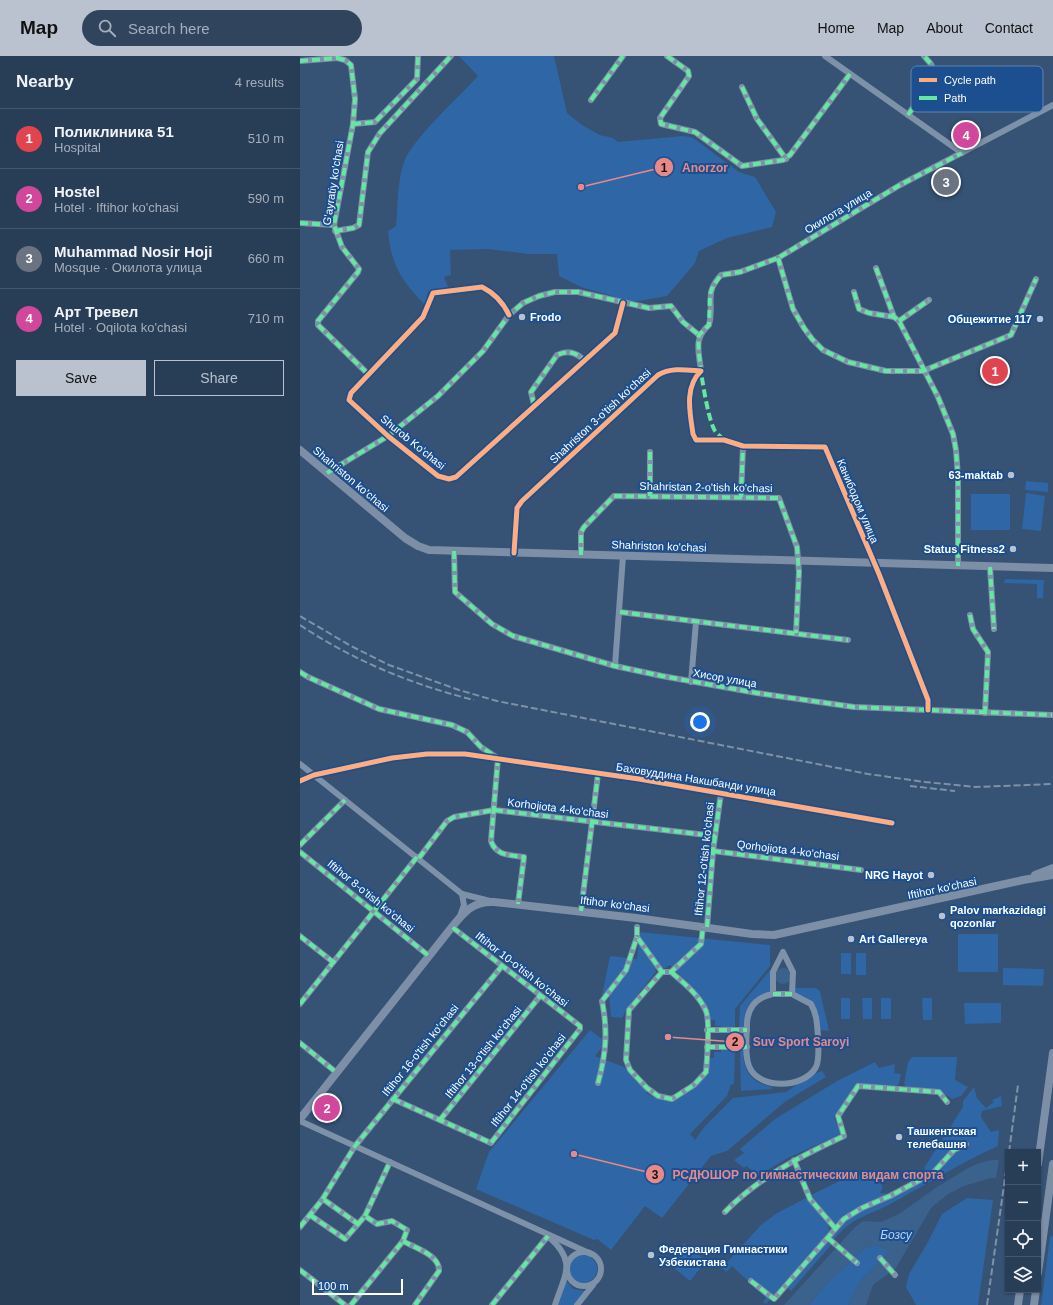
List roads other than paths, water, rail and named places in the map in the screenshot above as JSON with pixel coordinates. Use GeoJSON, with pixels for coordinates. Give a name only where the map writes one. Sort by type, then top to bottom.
{"type":"FeatureCollection","features":[{"type":"Feature","properties":{"kind":"main road","name":"Shahriston ko'chasi"},"geometry":{"type":"LineString","coordinates":[[300,450],[414,545],[429,550],[958,566],[990,571],[1053,568]]}},
{"type":"Feature","properties":{"kind":"main road","name":"Iftihor ko'chasi"},"geometry":{"type":"LineString","coordinates":[[1024,880],[1053,868]]}},
{"type":"Feature","properties":{"kind":"main road","name":"Iftihor ko'chasi"},"geometry":{"type":"LineString","coordinates":[[300,1120],[460,917],[475,904],[494,902],[518,904],[705,927],[757,935],[774,935],[1024,880],[1053,875]]}},
{"type":"Feature","properties":{"kind":"main road"},"geometry":{"type":"LineString","coordinates":[[1040,1149],[1053,1053]]}},
{"type":"Feature","properties":{"kind":"main road"},"geometry":{"type":"LineString","coordinates":[[1040,1257],[1053,1164]]}},
{"type":"Feature","properties":{"kind":"main road"},"geometry":{"type":"LineString","coordinates":[[1018,1305],[1020,1293]]}},
{"type":"Feature","properties":{"kind":"main road"},"geometry":{"type":"LineString","coordinates":[[1034,1305],[1036,1293]]}},
{"type":"Feature","properties":{"kind":"street"},"geometry":{"type":"LineString","coordinates":[[353,124],[373,123],[386,113],[417,79],[418,56]]}},
{"type":"Feature","properties":{"kind":"street"},"geometry":{"type":"LineString","coordinates":[[300,223],[334,228],[353,228],[359,225],[368,152],[380,133],[451,56]]}},
{"type":"Feature","properties":{"kind":"street"},"geometry":{"type":"LineString","coordinates":[[592,100],[623,56]]}},
{"type":"Feature","properties":{"kind":"street"},"geometry":{"type":"LineString","coordinates":[[667,56],[688,71],[689,76],[660,118],[661,124],[695,132],[742,166],[786,159],[850,74]]}},
{"type":"Feature","properties":{"kind":"street"},"geometry":{"type":"LineString","coordinates":[[825,56],[962,153]]}},
{"type":"Feature","properties":{"kind":"street"},"geometry":{"type":"LineString","coordinates":[[924,56],[932,66]]}},
{"type":"Feature","properties":{"kind":"street","name":"G'ayratiy ko'chasi"},"geometry":{"type":"LineString","coordinates":[[300,61],[337,57],[348,62],[353,71],[353,124],[334,228],[342,247],[357,266],[358,272],[318,322],[318,325],[368,374]]}},
{"type":"Feature","properties":{"kind":"street"},"geometry":{"type":"LineString","coordinates":[[742,87],[757,119],[786,159]]}},
{"type":"Feature","properties":{"kind":"street","name":"Окилота улица"},"geometry":{"type":"LineString","coordinates":[[1043,110],[1053,105]]}},
{"type":"Feature","properties":{"kind":"street"},"geometry":{"type":"LineString","coordinates":[[908,115],[911,111]]}},
{"type":"Feature","properties":{"kind":"street","name":"Окилота улица"},"geometry":{"type":"LineString","coordinates":[[699,335],[709,325],[710,294],[712,286],[721,275],[740,272],[778,258],[900,185],[1040,112]]}},
{"type":"Feature","properties":{"kind":"street"},"geometry":{"type":"LineString","coordinates":[[778,258],[799,320],[812,339],[823,350],[848,362],[886,371],[923,371],[1011,335],[1036,279]]}},
{"type":"Feature","properties":{"kind":"street"},"geometry":{"type":"LineString","coordinates":[[876,268],[897,319],[938,397],[953,434],[956,450],[958,566]]}},
{"type":"Feature","properties":{"kind":"street","name":"Shurob Ko'chasi"},"geometry":{"type":"LineString","coordinates":[[509,315],[505,306],[498,298],[482,287],[433,293],[423,317],[351,393],[349,400],[388,436],[438,476],[449,479],[461,474],[534,405],[615,333],[622,303]]}},
{"type":"Feature","properties":{"kind":"street"},"geometry":{"type":"LineString","coordinates":[[327,473],[388,436],[438,396],[478,357],[509,315],[531,299],[555,292],[578,292],[649,308],[671,306],[683,322],[699,335],[701,370],[693,378],[690,393],[692,434],[696,440],[724,440],[743,446],[741,497]]}},
{"type":"Feature","properties":{"kind":"street"},"geometry":{"type":"LineString","coordinates":[[854,292],[859,309],[897,319],[929,300]]}},
{"type":"Feature","properties":{"kind":"street"},"geometry":{"type":"LineString","coordinates":[[534,405],[531,392],[557,355],[563,352],[570,352],[578,354],[585,361]]}},
{"type":"Feature","properties":{"kind":"street","name":"Shahriston 3-o'tish ko'chasi"},"geometry":{"type":"LineString","coordinates":[[514,553],[517,513],[522,501],[658,376],[664,372],[679,369],[701,370]]}},
{"type":"Feature","properties":{"kind":"street","name":"Канибодом улица"},"geometry":{"type":"LineString","coordinates":[[743,446],[825,447],[873,564],[879,574],[928,700],[928,710]]}},
{"type":"Feature","properties":{"kind":"street"},"geometry":{"type":"LineString","coordinates":[[650,452],[650,496]]}},
{"type":"Feature","properties":{"kind":"street","name":"Shahristan 2-o'tish ko'chasi"},"geometry":{"type":"LineString","coordinates":[[581,555],[581,532],[611,497],[650,496],[779,498],[797,547],[796,633]]}},
{"type":"Feature","properties":{"kind":"street","name":"Хисор улица"},"geometry":{"type":"LineString","coordinates":[[454,551],[455,592],[492,624],[512,636],[615,666],[691,682],[854,707],[1052,715]]}},
{"type":"Feature","properties":{"kind":"street"},"geometry":{"type":"LineString","coordinates":[[615,666],[623,556]]}},
{"type":"Feature","properties":{"kind":"street"},"geometry":{"type":"LineString","coordinates":[[990,571],[994,629]]}},
{"type":"Feature","properties":{"kind":"street"},"geometry":{"type":"LineString","coordinates":[[620,612],[848,640]]}},
{"type":"Feature","properties":{"kind":"street"},"geometry":{"type":"LineString","coordinates":[[970,615],[973,629],[988,652],[985,712]]}},
{"type":"Feature","properties":{"kind":"street"},"geometry":{"type":"LineString","coordinates":[[691,682],[696,622]]}},
{"type":"Feature","properties":{"kind":"street"},"geometry":{"type":"LineString","coordinates":[[300,672],[379,709],[452,725],[467,732],[481,747],[498,758],[491,836],[495,849],[507,855],[524,856],[518,904]]}},
{"type":"Feature","properties":{"kind":"street","name":"Баховуддина Накшбанди улица"},"geometry":{"type":"LineString","coordinates":[[300,781],[314,775],[392,758],[427,754],[465,754],[721,793],[892,822]]}},
{"type":"Feature","properties":{"kind":"street"},"geometry":{"type":"LineString","coordinates":[[300,764],[418,857],[462,894],[494,902]]}},
{"type":"Feature","properties":{"kind":"street"},"geometry":{"type":"LineString","coordinates":[[581,911],[598,774]]}},
{"type":"Feature","properties":{"kind":"street","name":"Iftihor 12-o'tish ko'chasi"},"geometry":{"type":"LineString","coordinates":[[671,972],[701,944],[705,927],[721,793]]}},
{"type":"Feature","properties":{"kind":"street"},"geometry":{"type":"LineString","coordinates":[[300,845],[345,800]]}},
{"type":"Feature","properties":{"kind":"street","name":"Korhojiota 4-ko'chasi"},"geometry":{"type":"LineString","coordinates":[[300,1004],[447,821],[454,818],[494,810],[715,836]]}},
{"type":"Feature","properties":{"kind":"street","name":"Qorhojiota 4-ko'chasi"},"geometry":{"type":"LineString","coordinates":[[713,851],[861,870]]}},
{"type":"Feature","properties":{"kind":"street","name":"Iftihor 8-o'tish ko'chasi"},"geometry":{"type":"LineString","coordinates":[[300,852],[429,956]]}},
{"type":"Feature","properties":{"kind":"street"},"geometry":{"type":"LineString","coordinates":[[460,917],[464,905],[462,894]]}},
{"type":"Feature","properties":{"kind":"street","name":"Iftihor 10-o'tish ko'chasi"},"geometry":{"type":"LineString","coordinates":[[452,927],[580,1028]]}},
{"type":"Feature","properties":{"kind":"street"},"geometry":{"type":"LineString","coordinates":[[598,1083],[605,1057],[606,1022],[602,1001],[626,970],[637,937],[637,927]]}},
{"type":"Feature","properties":{"kind":"street"},"geometry":{"type":"LineString","coordinates":[[300,936],[333,962]]}},
{"type":"Feature","properties":{"kind":"street"},"geometry":{"type":"LineString","coordinates":[[637,937],[662,972]]}},
{"type":"Feature","properties":{"kind":"street"},"geometry":{"type":"LineString","coordinates":[[772,994],[773,972],[783,952],[792,972],[792,994]]}},
{"type":"Feature","properties":{"kind":"street","name":"Iftihor 16-o'tish ko'chasi"},"geometry":{"type":"LineString","coordinates":[[355,1146],[502,966]]}},
{"type":"Feature","properties":{"kind":"street"},"geometry":{"type":"LineString","coordinates":[[662,972],[671,972],[690,988],[706,1012],[706,1072],[694,1084],[672,1099],[658,1096],[647,1088],[630,1070],[626,1060],[629,1010],[662,972]]}},
{"type":"Feature","properties":{"kind":"street"},"geometry":{"type":"LineString","coordinates":[[772,994],[792,994],[811,1004],[817,1015],[818,1060],[815,1068],[802,1080],[792,1083],[765,1081],[759,1078],[750,1067],[747,1047],[747,1030],[750,1008],[763,996],[772,994]]}},
{"type":"Feature","properties":{"kind":"street","name":"Iftihor 13-o'tish ko'chasi"},"geometry":{"type":"LineString","coordinates":[[440,1120],[540,996]]}},
{"type":"Feature","properties":{"kind":"street","name":"Iftihor 14-o'tish ko'chasi"},"geometry":{"type":"LineString","coordinates":[[440,1120],[491,1143],[580,1028]]}},
{"type":"Feature","properties":{"kind":"street"},"geometry":{"type":"LineString","coordinates":[[707,1030],[747,1030]]}},
{"type":"Feature","properties":{"kind":"street"},"geometry":{"type":"LineString","coordinates":[[300,1043],[337,1072]]}},
{"type":"Feature","properties":{"kind":"street"},"geometry":{"type":"LineString","coordinates":[[707,1047],[747,1047]]}},
{"type":"Feature","properties":{"kind":"street"},"geometry":{"type":"LineString","coordinates":[[725,1212],[749,1190],[794,1160],[844,1136],[838,1116],[858,1086],[939,1092],[948,1102]]}},
{"type":"Feature","properties":{"kind":"street"},"geometry":{"type":"LineString","coordinates":[[393,1099],[440,1120]]}},
{"type":"Feature","properties":{"kind":"street"},"geometry":{"type":"LineString","coordinates":[[300,1120],[591,1254],[600,1261],[601,1273],[577,1305]]}},
{"type":"Feature","properties":{"kind":"street"},"geometry":{"type":"LineString","coordinates":[[751,1281],[774,1299],[828,1238],[835,1228],[856,1211],[890,1196],[933,1173],[954,1150],[966,1144]]}},
{"type":"Feature","properties":{"kind":"street"},"geometry":{"type":"LineString","coordinates":[[300,1227],[323,1199],[355,1146]]}},
{"type":"Feature","properties":{"kind":"street"},"geometry":{"type":"LineString","coordinates":[[794,1160],[810,1199],[835,1228]]}},
{"type":"Feature","properties":{"kind":"street"},"geometry":{"type":"LineString","coordinates":[[310,1215],[345,1239],[364,1216],[390,1162]]}},
{"type":"Feature","properties":{"kind":"street"},"geometry":{"type":"LineString","coordinates":[[323,1199],[358,1224]]}},
{"type":"Feature","properties":{"kind":"street"},"geometry":{"type":"LineString","coordinates":[[351,1305],[402,1241],[406,1230],[392,1221],[377,1224],[364,1216]]}},
{"type":"Feature","properties":{"kind":"street"},"geometry":{"type":"LineString","coordinates":[[546,1234],[562,1249],[566,1259],[569,1278],[578,1285],[590,1286],[595,1282]]}},
{"type":"Feature","properties":{"kind":"street"},"geometry":{"type":"LineString","coordinates":[[492,1305],[546,1234]]}},
{"type":"Feature","properties":{"kind":"street"},"geometry":{"type":"LineString","coordinates":[[828,1238],[857,1263]]}},
{"type":"Feature","properties":{"kind":"street"},"geometry":{"type":"LineString","coordinates":[[402,1241],[435,1258],[440,1268],[415,1305]]}},
{"type":"Feature","properties":{"kind":"street"},"geometry":{"type":"LineString","coordinates":[[555,1305],[567,1268],[572,1258],[576,1254],[586,1252],[591,1254]]}},
{"type":"Feature","properties":{"kind":"street"},"geometry":{"type":"LineString","coordinates":[[880,1258],[895,1275]]}},
{"type":"Feature","properties":{"kind":"street"},"geometry":{"type":"LineString","coordinates":[[300,1270],[345,1305]]}},
{"type":"Feature","properties":{"kind":"water"},"geometry":{"type":"Polygon","coordinates":[[[783,968],[789,970],[791,976],[789,982],[783,984],[777,982],[775,976],[777,970],[783,968]]]}},
{"type":"Feature","properties":{"kind":"water","name":"Бозсу"},"geometry":{"type":"Polygon","coordinates":[[[992,1160],[1005,1160],[1005,1178],[991,1178],[964,1186],[948,1194],[931,1208],[896,1268],[873,1285],[866,1305],[848,1305],[859,1283],[889,1252],[883,1247],[877,1245],[865,1248],[824,1286],[809,1305],[784,1305],[855,1227],[863,1221],[881,1222],[899,1214],[937,1187],[979,1163],[992,1160]]]}},
{"type":"Feature","properties":{"kind":"railway"},"geometry":{"type":"LineString","coordinates":[[300,616],[351,646],[389,665],[459,690],[497,701],[868,774],[975,787],[1053,784]]}},
{"type":"Feature","properties":{"kind":"railway"},"geometry":{"type":"LineString","coordinates":[[300,625],[320,638],[384,670],[428,687],[474,700]]}},
{"type":"Feature","properties":{"kind":"railway"},"geometry":{"type":"LineString","coordinates":[[910,786],[955,791]]}},
{"type":"Feature","properties":{"kind":"railway"},"geometry":{"type":"LineString","coordinates":[[1009,1149],[1018,1085]]}},
{"type":"Feature","properties":{"kind":"railway"},"geometry":{"type":"LineString","coordinates":[[987,1305],[1005,1178]]}},
{"type":"Feature","properties":{"kind":"place","name":"Арт Тревел"},"geometry":{"type":"Point","coordinates":[966,135]}},
{"type":"Feature","properties":{"kind":"place","name":"Muhammad Nosir Hoji"},"geometry":{"type":"Point","coordinates":[946,182]}},
{"type":"Feature","properties":{"kind":"place","name":"Anorzor"},"geometry":{"type":"Point","coordinates":[581,187]}},
{"type":"Feature","properties":{"kind":"place","name":"Frodo"},"geometry":{"type":"Point","coordinates":[522,317]}},
{"type":"Feature","properties":{"kind":"place","name":"Общежитие 117"},"geometry":{"type":"Point","coordinates":[1040,319]}},
{"type":"Feature","properties":{"kind":"place","name":"Поликлиника 51"},"geometry":{"type":"Point","coordinates":[995,371]}},
{"type":"Feature","properties":{"kind":"place","name":"63-maktab"},"geometry":{"type":"Point","coordinates":[1011,475]}},
{"type":"Feature","properties":{"kind":"place","name":"Status Fitness2"},"geometry":{"type":"Point","coordinates":[1013,549]}},
{"type":"Feature","properties":{"kind":"place","name":"NRG Hayot"},"geometry":{"type":"Point","coordinates":[931,875]}},
{"type":"Feature","properties":{"kind":"place","name":"Palov markazidagi qozonlar"},"geometry":{"type":"Point","coordinates":[942,916]}},
{"type":"Feature","properties":{"kind":"place","name":"Art Gallereya"},"geometry":{"type":"Point","coordinates":[851,939]}},
{"type":"Feature","properties":{"kind":"place","name":"Suv Sport Saroyi"},"geometry":{"type":"Point","coordinates":[668,1037]}},
{"type":"Feature","properties":{"kind":"place","name":"Hostel"},"geometry":{"type":"Point","coordinates":[327,1108]}},
{"type":"Feature","properties":{"kind":"place","name":"Ташкентская телебашня"},"geometry":{"type":"Point","coordinates":[899,1137]}},
{"type":"Feature","properties":{"kind":"place","name":"РСДЮШОР по гимнастическим видам спорта"},"geometry":{"type":"Point","coordinates":[574,1154]}},
{"type":"Feature","properties":{"kind":"place","name":"Федерация Гимнастики Узбекистана"},"geometry":{"type":"Point","coordinates":[651,1255]}}]}
